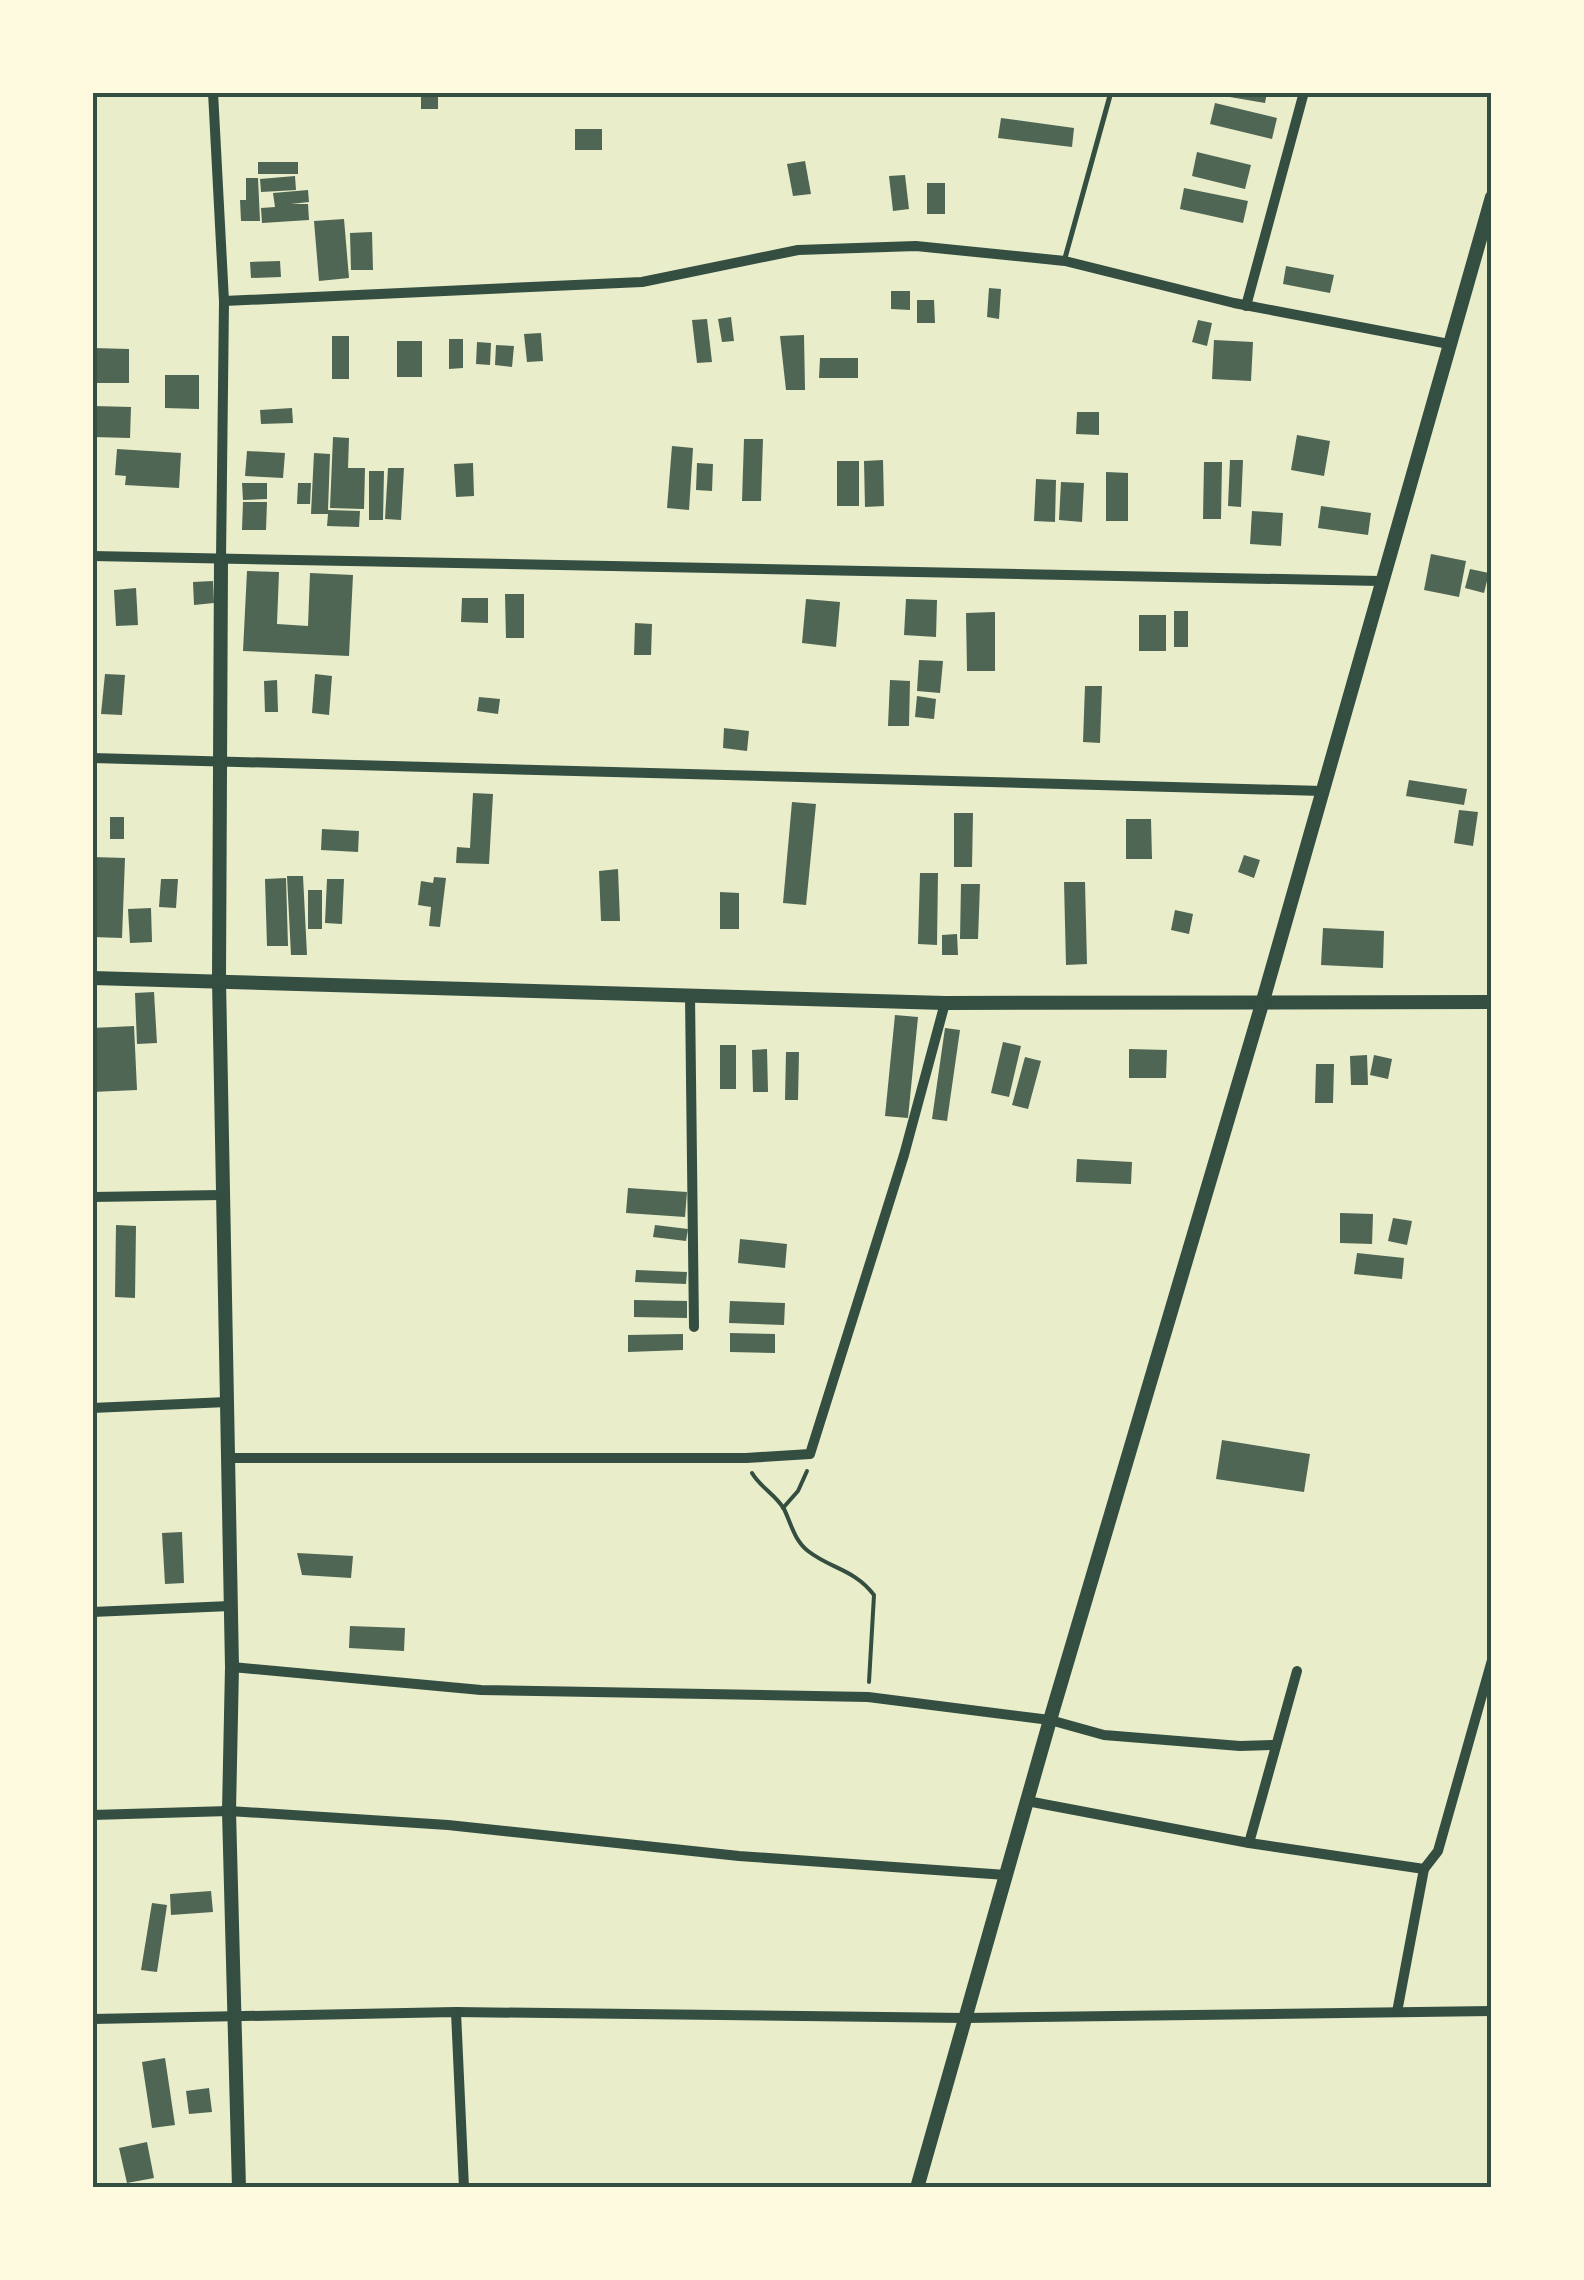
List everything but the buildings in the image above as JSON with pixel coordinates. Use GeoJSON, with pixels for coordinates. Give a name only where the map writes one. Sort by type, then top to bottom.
{"type":"FeatureCollection","features":[{"type":"Feature","properties":{"kind":"street"},"geometry":{"type":"LineString","coordinates":[[213,92],[224,301],[219,980],[232,1667],[228,1812],[239,2188]]}},
{"type":"Feature","properties":{"kind":"street"},"geometry":{"type":"LineString","coordinates":[[1246,306],[1304,92]]}},
{"type":"Feature","properties":{"kind":"street"},"geometry":{"type":"LineString","coordinates":[[917,2188],[1050,1720],[1262,1004],[1492,196]]}},
{"type":"Feature","properties":{"kind":"street"},"geometry":{"type":"LineString","coordinates":[[224,301],[642,282],[798,250],[916,246],[1064,261],[1246,306],[1449,344]]}},
{"type":"Feature","properties":{"kind":"street"},"geometry":{"type":"LineString","coordinates":[[92,556],[1380,581]]}},
{"type":"Feature","properties":{"kind":"street"},"geometry":{"type":"LineString","coordinates":[[92,758],[1322,791]]}},
{"type":"Feature","properties":{"kind":"street"},"geometry":{"type":"LineString","coordinates":[[92,978],[945,1003],[1492,1002]]}},
{"type":"Feature","properties":{"kind":"street"},"geometry":{"type":"LineString","coordinates":[[690,995],[694,1326]]}},
{"type":"Feature","properties":{"kind":"street"},"geometry":{"type":"LineString","coordinates":[[228,1458],[746,1458],[810,1454],[904,1155],[945,1003]]}},
{"type":"Feature","properties":{"kind":"street"},"geometry":{"type":"LineString","coordinates":[[92,1197],[222,1195]]}},
{"type":"Feature","properties":{"kind":"street"},"geometry":{"type":"LineString","coordinates":[[92,1408],[227,1402]]}},
{"type":"Feature","properties":{"kind":"street"},"geometry":{"type":"LineString","coordinates":[[92,1612],[230,1606]]}},
{"type":"Feature","properties":{"kind":"street"},"geometry":{"type":"LineString","coordinates":[[1397,2012],[1424,1869],[1438,1850],[1492,1660]]}},
{"type":"Feature","properties":{"kind":"street"},"geometry":{"type":"LineString","coordinates":[[232,1667],[481,1690],[868,1696],[1050,1720],[1104,1735],[1274,1745]]}},
{"type":"Feature","properties":{"kind":"street"},"geometry":{"type":"LineString","coordinates":[[1249,1843],[1297,1671]]}},
{"type":"Feature","properties":{"kind":"street"},"geometry":{"type":"LineString","coordinates":[[1027,1801],[1249,1843],[1424,1869]]}},
{"type":"Feature","properties":{"kind":"street"},"geometry":{"type":"LineString","coordinates":[[92,1816],[228,1812],[448,1825],[739,1856],[1006,1875]]}},
{"type":"Feature","properties":{"kind":"street"},"geometry":{"type":"LineString","coordinates":[[92,2019],[456,2012],[966,2018],[1492,2011]]}},
{"type":"Feature","properties":{"kind":"street"},"geometry":{"type":"LineString","coordinates":[[456,2012],[464,2188]]}},
{"type":"Feature","properties":{"kind":"lane"},"geometry":{"type":"LineString","coordinates":[[1064,261],[1111,92]]}},
{"type":"Feature","properties":{"kind":"path"},"geometry":{"type":"LineString","coordinates":[[783,1508],[806,1476],[810,1454]]}},
{"type":"Feature","properties":{"kind":"path"},"geometry":{"type":"LineString","coordinates":[[746,1458],[759,1484],[783,1508],[788,1523],[808,1551],[863,1581],[874,1595],[868,1696]]}}]}
